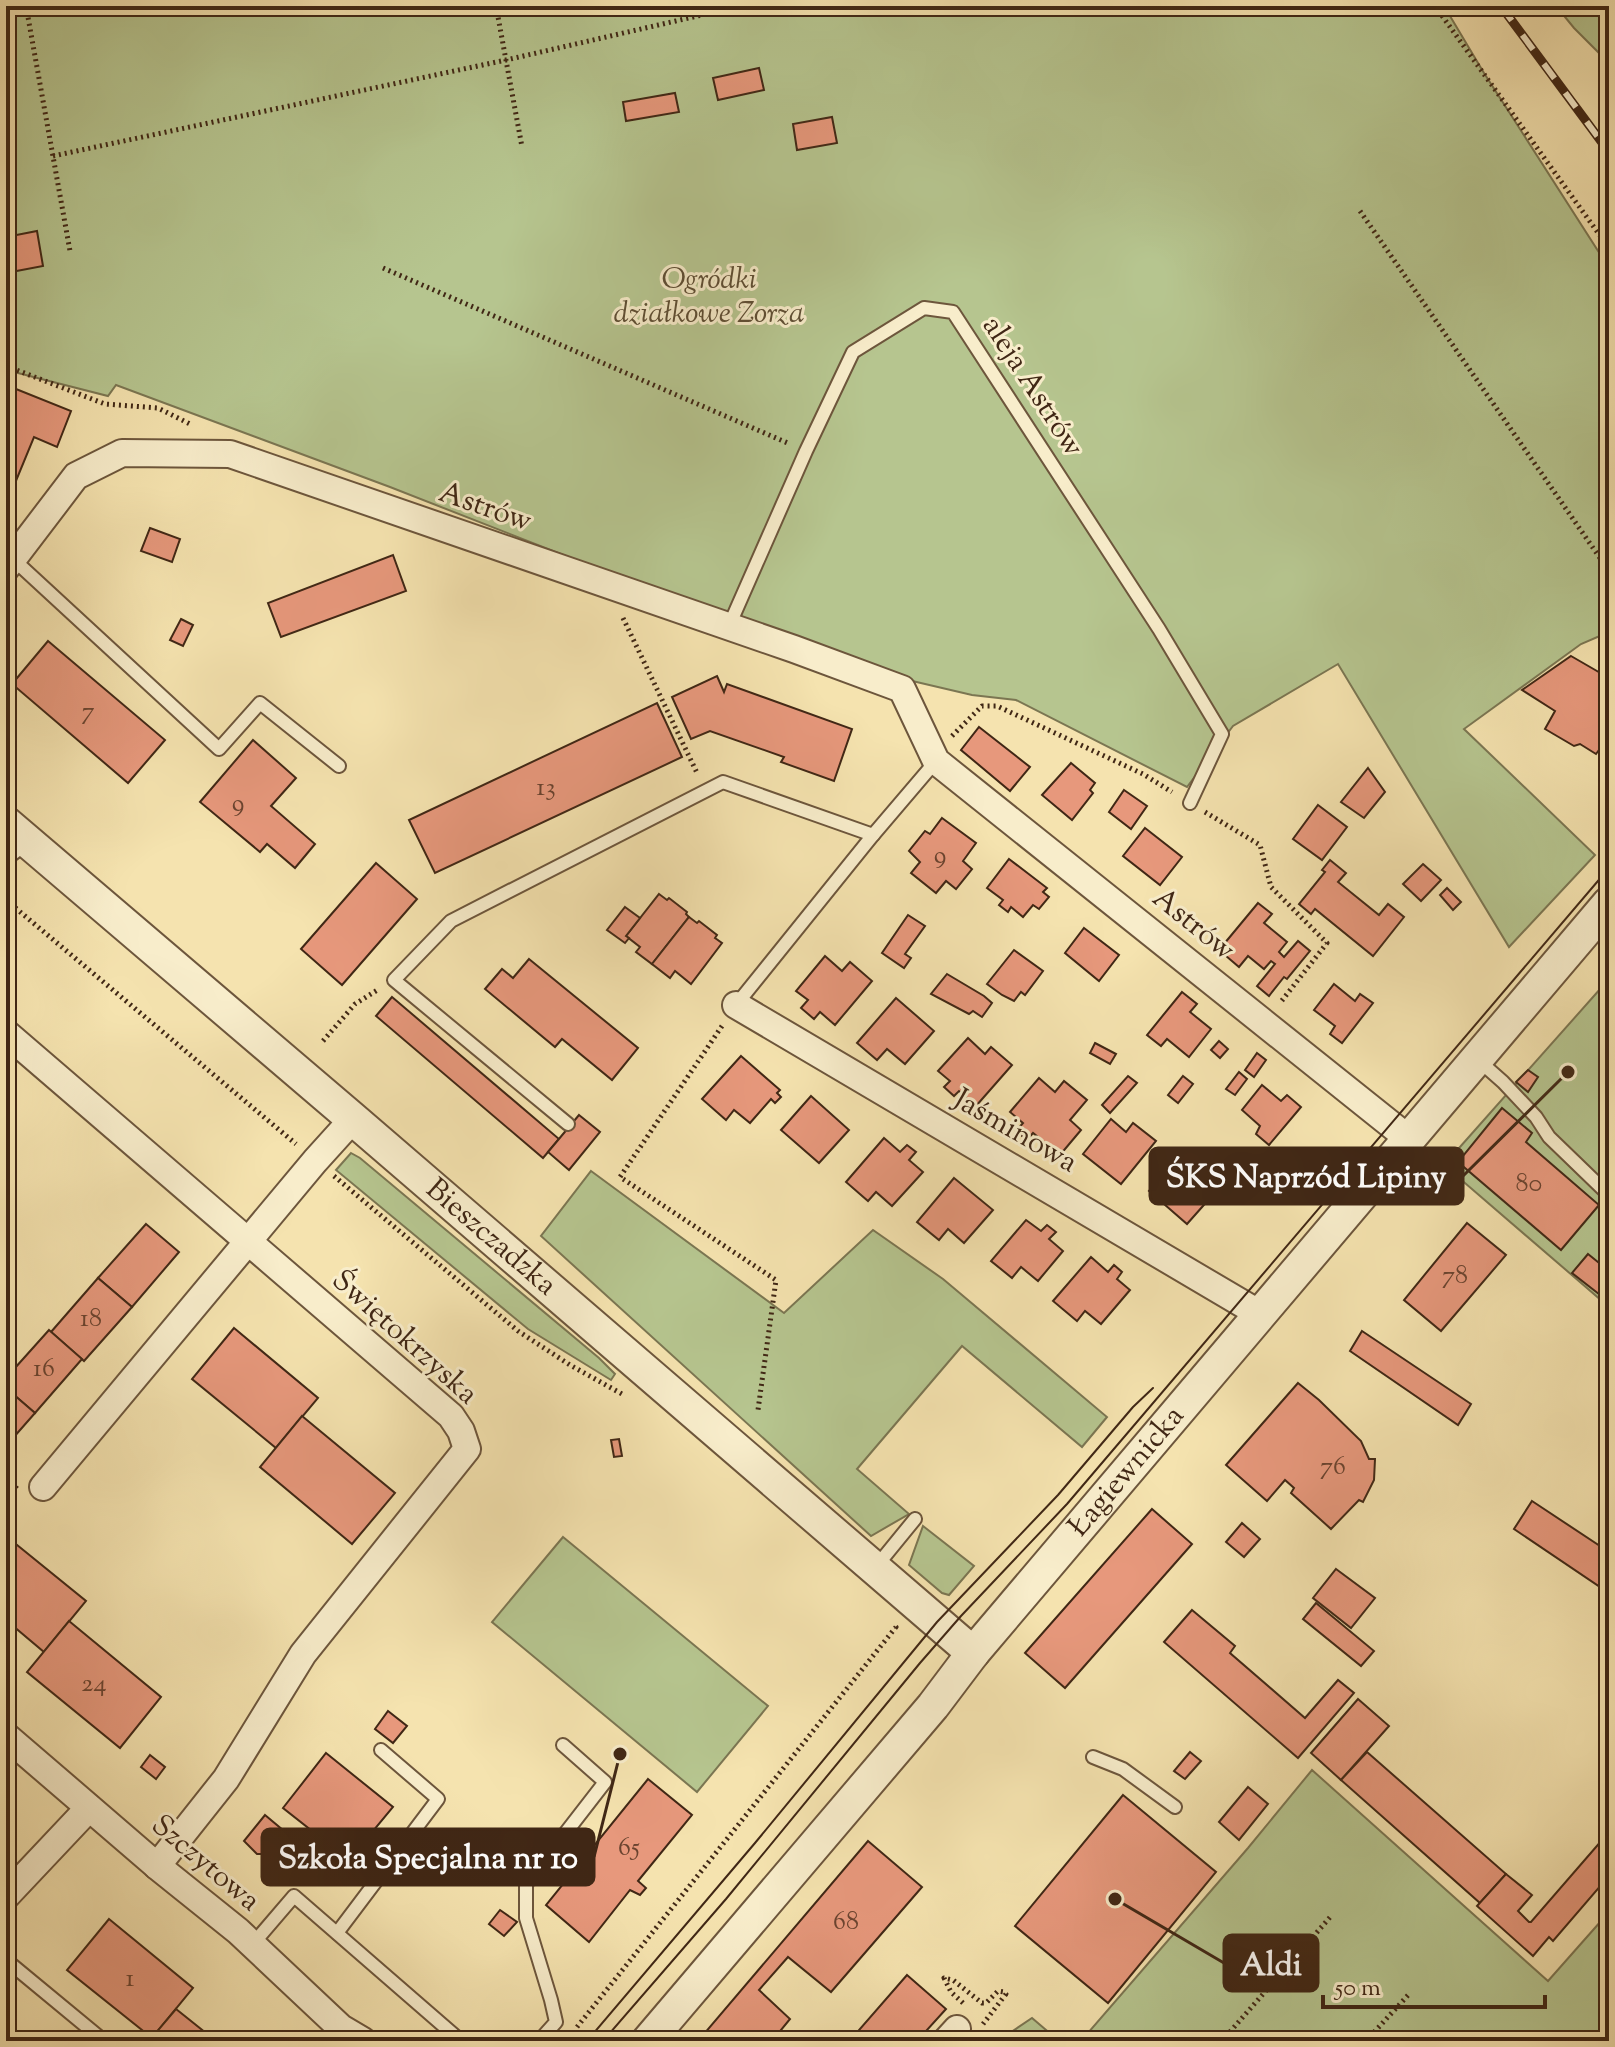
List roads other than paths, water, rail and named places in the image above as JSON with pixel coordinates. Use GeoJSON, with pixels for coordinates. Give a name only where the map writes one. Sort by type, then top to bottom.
{"type":"FeatureCollection","features":[{"type":"Feature","properties":{"kind":"street","name":"Astrów"},"geometry":{"type":"LineString","coordinates":[[10,564],[76,476],[122,453],[230,454],[902,689],[936,761],[1409,1139]]}},
{"type":"Feature","properties":{"kind":"street","name":"Bieszczadzka"},"geometry":{"type":"LineString","coordinates":[[14,841],[353,1119],[973,1653]]}},
{"type":"Feature","properties":{"kind":"street","name":"Łagiewnicka"},"geometry":{"type":"LineString","coordinates":[[651,2040],[933,1706],[973,1653],[1609,903]]}},
{"type":"Feature","properties":{"kind":"street","name":"Jaśminowa"},"geometry":{"type":"LineString","coordinates":[[736,1005],[1260,1314]]}},
{"type":"Feature","properties":{"kind":"street","name":"Świętokrzyska"},"geometry":{"type":"LineString","coordinates":[[8,1038],[451,1416],[461,1431],[467,1449],[303,1654],[226,1779],[157,1866]]}},
{"type":"Feature","properties":{"kind":"street"},"geometry":{"type":"LineString","coordinates":[[33,1483],[353,1119]]}},
{"type":"Feature","properties":{"kind":"street","name":"Szczytowa"},"geometry":{"type":"LineString","coordinates":[[6,1736],[238,1931],[341,2028],[363,2041]]}},
{"type":"Feature","properties":{"kind":"street"},"geometry":{"type":"LineString","coordinates":[[6,1896],[89,1808]]}},
{"type":"Feature","properties":{"kind":"lane","name":"aleja Astrów"},"geometry":{"type":"LineString","coordinates":[[729,626],[853,352],[924,308],[953,312],[1159,629],[1222,734],[1190,803]]}},
{"type":"Feature","properties":{"kind":"lane"},"geometry":{"type":"LineString","coordinates":[[10,564],[219,749],[260,703],[339,766]]}},
{"type":"Feature","properties":{"kind":"lane"},"geometry":{"type":"LineString","coordinates":[[736,1005],[936,761]]}},
{"type":"Feature","properties":{"kind":"lane"},"geometry":{"type":"LineString","coordinates":[[568,1124],[394,980],[451,921],[723,782],[873,835]]}},
{"type":"Feature","properties":{"kind":"lane"},"geometry":{"type":"LineString","coordinates":[[1477,1059],[1536,1117],[1549,1137],[1609,1195]]}},
{"type":"Feature","properties":{"kind":"lane"},"geometry":{"type":"LineString","coordinates":[[875,1568],[915,1519]]}},
{"type":"Feature","properties":{"kind":"lane"},"geometry":{"type":"LineString","coordinates":[[539,2041],[556,2022],[526,1918],[526,1884],[605,1782],[563,1745]]}},
{"type":"Feature","properties":{"kind":"lane"},"geometry":{"type":"LineString","coordinates":[[337,1933],[438,1799],[381,1750]]}},
{"type":"Feature","properties":{"kind":"lane"},"geometry":{"type":"LineString","coordinates":[[1093,1757],[1123,1769],[1175,1807]]}},
{"type":"Feature","properties":{"kind":"lane"},"geometry":{"type":"LineString","coordinates":[[252,1945],[294,1896],[461,2041]]}},
{"type":"Feature","properties":{"kind":"lane"},"geometry":{"type":"LineString","coordinates":[[6,1960],[104,2041]]}},
{"type":"Feature","properties":{"kind":"tram line"},"geometry":{"type":"LineString","coordinates":[[603,2041],[726,1899],[920,1663],[1067,1504],[1609,868]]}},
{"type":"Feature","properties":{"kind":"tram line"},"geometry":{"type":"LineString","coordinates":[[587,2041],[937,1622],[1058,1495],[1153,1388]]}},
{"type":"Feature","properties":{"kind":"railway"},"geometry":{"type":"LineString","coordinates":[[1501,6],[1609,152]]}},
{"type":"Feature","properties":{"kind":"place","name":"ŚKS Naprzód Lipiny"},"geometry":{"type":"Point","coordinates":[1568,1072]}},
{"type":"Feature","properties":{"kind":"place","name":"Szkoła Specjalna nr 10"},"geometry":{"type":"Point","coordinates":[620,1754]}},
{"type":"Feature","properties":{"kind":"place","name":"Aldi"},"geometry":{"type":"Point","coordinates":[1115,1899]}},
{"type":"Feature","properties":{"kind":"park label","name":"Ogródki działkowe Zorza"},"geometry":{"type":"Point","coordinates":[709,297]}}]}
